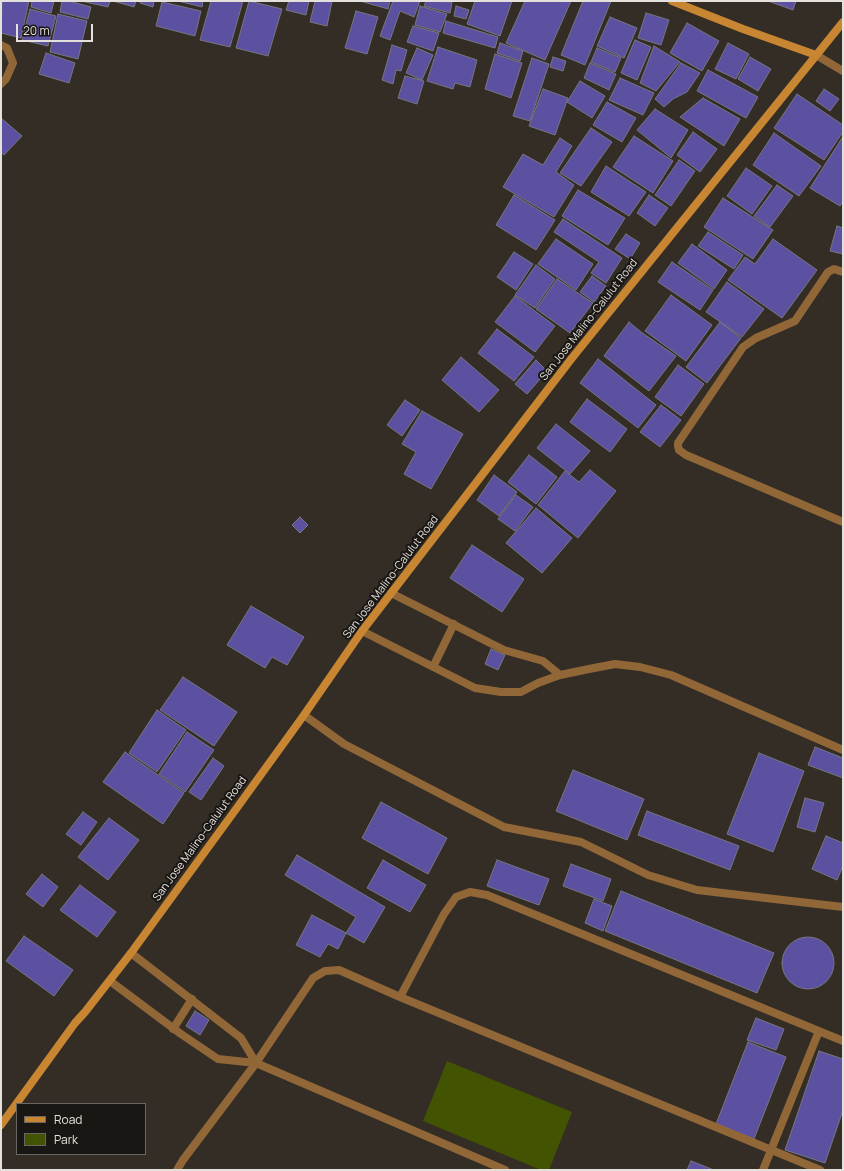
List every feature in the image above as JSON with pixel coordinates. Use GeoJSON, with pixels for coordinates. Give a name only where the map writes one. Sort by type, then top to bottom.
{"type":"FeatureCollection","features":[{"type":"Feature","properties":{"kind":"main road"},"geometry":{"type":"LineString","coordinates":[[672,1],[743,30],[816,55]]}},
{"type":"Feature","properties":{"kind":"main road","name":"San Jose Malino-Calulut Road"},"geometry":{"type":"LineString","coordinates":[[17,1103],[75,1024],[131,953],[304,715],[362,631],[391,593],[572,358],[843,22]]}},
{"type":"Feature","properties":{"kind":"main road","name":"San Jose Malino-Calulut Road"},"geometry":{"type":"LineString","coordinates":[[1,1125],[16,1105]]}},
{"type":"Feature","properties":{"kind":"street"},"geometry":{"type":"LineString","coordinates":[[1,46],[7,48],[13,62],[6,79],[1,84]]}},
{"type":"Feature","properties":{"kind":"street"},"geometry":{"type":"LineString","coordinates":[[816,55],[843,71]]}},
{"type":"Feature","properties":{"kind":"street"},"geometry":{"type":"LineString","coordinates":[[843,272],[834,269],[828,272],[796,321],[756,338],[743,347],[678,443],[679,450],[686,455],[843,522]]}},
{"type":"Feature","properties":{"kind":"street"},"geometry":{"type":"LineString","coordinates":[[391,593],[504,650],[543,661],[560,675]]}},
{"type":"Feature","properties":{"kind":"street"},"geometry":{"type":"LineString","coordinates":[[433,667],[454,624]]}},
{"type":"Feature","properties":{"kind":"street"},"geometry":{"type":"LineString","coordinates":[[362,631],[475,688],[501,692],[521,692],[538,683],[560,675],[615,664],[640,667],[672,675],[843,750]]}},
{"type":"Feature","properties":{"kind":"street"},"geometry":{"type":"LineString","coordinates":[[304,715],[344,744],[504,827],[581,842],[648,875],[696,890],[843,907]]}},
{"type":"Feature","properties":{"kind":"street"},"geometry":{"type":"LineString","coordinates":[[400,997],[444,914],[456,897],[470,892],[487,895],[843,1041]]}},
{"type":"Feature","properties":{"kind":"street"},"geometry":{"type":"LineString","coordinates":[[131,953],[241,1038],[256,1063]]}},
{"type":"Feature","properties":{"kind":"street"},"geometry":{"type":"LineString","coordinates":[[177,1170],[256,1063],[313,978],[325,971],[339,970],[400,997],[820,1170]]}},
{"type":"Feature","properties":{"kind":"street"},"geometry":{"type":"LineString","coordinates":[[110,981],[173,1029],[218,1059],[256,1063],[505,1170]]}},
{"type":"Feature","properties":{"kind":"street"},"geometry":{"type":"LineString","coordinates":[[173,1029],[192,999]]}},
{"type":"Feature","properties":{"kind":"street"},"geometry":{"type":"LineString","coordinates":[[763,1170],[819,1031]]}},
{"type":"Feature","properties":{"kind":"green space"},"geometry":{"type":"Polygon","coordinates":[[[447,1061],[572,1112],[549,1170],[541,1170],[423,1121],[447,1061]]]}},
{"type":"Feature","properties":{"kind":"building"},"geometry":{"type":"Polygon","coordinates":[[[2,1],[29,1],[21,38],[1,33],[2,1]]]}},
{"type":"Feature","properties":{"kind":"building"},"geometry":{"type":"Polygon","coordinates":[[[32,1],[54,1],[51,13],[31,7],[32,1]]]}},
{"type":"Feature","properties":{"kind":"building"},"geometry":{"type":"Polygon","coordinates":[[[62,1],[69,1],[91,7],[88,19],[60,12],[62,1]]]}},
{"type":"Feature","properties":{"kind":"building"},"geometry":{"type":"Polygon","coordinates":[[[81,1],[110,1],[108,7],[81,1]]]}},
{"type":"Feature","properties":{"kind":"building"},"geometry":{"type":"Polygon","coordinates":[[[113,1],[136,1],[134,7],[113,1]]]}},
{"type":"Feature","properties":{"kind":"building"},"geometry":{"type":"Polygon","coordinates":[[[140,1],[154,1],[153,7],[140,3],[140,1]]]}},
{"type":"Feature","properties":{"kind":"building"},"geometry":{"type":"Polygon","coordinates":[[[178,1],[203,1],[202,7],[178,1]]]}},
{"type":"Feature","properties":{"kind":"building"},"geometry":{"type":"Polygon","coordinates":[[[211,1],[243,1],[230,47],[200,40],[211,1]]]}},
{"type":"Feature","properties":{"kind":"building"},"geometry":{"type":"Polygon","coordinates":[[[249,1],[282,9],[268,56],[236,48],[249,1]]]}},
{"type":"Feature","properties":{"kind":"building"},"geometry":{"type":"Polygon","coordinates":[[[289,1],[309,1],[306,15],[286,10],[289,1]]]}},
{"type":"Feature","properties":{"kind":"building"},"geometry":{"type":"Polygon","coordinates":[[[315,1],[332,1],[327,26],[310,22],[315,1]]]}},
{"type":"Feature","properties":{"kind":"building"},"geometry":{"type":"Polygon","coordinates":[[[360,1],[390,1],[388,9],[360,1]]]}},
{"type":"Feature","properties":{"kind":"building"},"geometry":{"type":"Polygon","coordinates":[[[393,1],[420,1],[414,17],[400,11],[390,40],[380,36],[393,1]]]}},
{"type":"Feature","properties":{"kind":"building"},"geometry":{"type":"Polygon","coordinates":[[[426,1],[452,2],[450,13],[424,6],[426,1]]]}},
{"type":"Feature","properties":{"kind":"building"},"geometry":{"type":"Polygon","coordinates":[[[475,1],[512,1],[500,36],[467,24],[475,1]]]}},
{"type":"Feature","properties":{"kind":"building"},"geometry":{"type":"Polygon","coordinates":[[[525,1],[571,1],[545,60],[506,43],[525,1]]]}},
{"type":"Feature","properties":{"kind":"building"},"geometry":{"type":"Polygon","coordinates":[[[583,1],[611,1],[585,65],[561,55],[583,1]]]}},
{"type":"Feature","properties":{"kind":"building"},"geometry":{"type":"Polygon","coordinates":[[[768,1],[796,1],[793,10],[768,1]]]}},
{"type":"Feature","properties":{"kind":"building"},"geometry":{"type":"Polygon","coordinates":[[[162,2],[201,11],[195,36],[156,26],[162,2]]]}},
{"type":"Feature","properties":{"kind":"building"},"geometry":{"type":"Polygon","coordinates":[[[420,6],[447,14],[440,32],[415,25],[420,6]]]}},
{"type":"Feature","properties":{"kind":"building"},"geometry":{"type":"Polygon","coordinates":[[[456,6],[469,10],[466,19],[454,16],[456,6]]]}},
{"type":"Feature","properties":{"kind":"building"},"geometry":{"type":"Polygon","coordinates":[[[30,9],[56,16],[48,46],[22,40],[30,9]]]}},
{"type":"Feature","properties":{"kind":"building"},"geometry":{"type":"Polygon","coordinates":[[[356,11],[378,17],[367,54],[345,48],[356,11]]]}},
{"type":"Feature","properties":{"kind":"building"},"geometry":{"type":"Polygon","coordinates":[[[646,13],[669,20],[661,45],[638,38],[646,13]]]}},
{"type":"Feature","properties":{"kind":"building"},"geometry":{"type":"Polygon","coordinates":[[[58,14],[87,21],[78,59],[50,52],[58,14]]]}},
{"type":"Feature","properties":{"kind":"building"},"geometry":{"type":"Polygon","coordinates":[[[610,17],[637,28],[624,58],[597,46],[610,17]]]}},
{"type":"Feature","properties":{"kind":"building"},"geometry":{"type":"Polygon","coordinates":[[[446,21],[498,37],[495,48],[443,33],[446,21]]]}},
{"type":"Feature","properties":{"kind":"building"},"geometry":{"type":"Polygon","coordinates":[[[687,23],[719,41],[702,71],[670,53],[687,23]]]}},
{"type":"Feature","properties":{"kind":"building"},"geometry":{"type":"Polygon","coordinates":[[[413,26],[439,33],[433,51],[407,42],[413,26]]]}},
{"type":"Feature","properties":{"kind":"building"},"geometry":{"type":"Polygon","coordinates":[[[635,40],[651,47],[637,80],[621,73],[635,40]]]}},
{"type":"Feature","properties":{"kind":"building"},"geometry":{"type":"Polygon","coordinates":[[[500,43],[523,51],[520,61],[497,53],[500,43]]]}},
{"type":"Feature","properties":{"kind":"building"},"geometry":{"type":"Polygon","coordinates":[[[728,43],[749,54],[736,79],[715,69],[728,43]]]}},
{"type":"Feature","properties":{"kind":"building"},"geometry":{"type":"Polygon","coordinates":[[[392,45],[407,50],[401,71],[396,70],[393,84],[382,80],[392,45]]]}},
{"type":"Feature","properties":{"kind":"building"},"geometry":{"type":"Polygon","coordinates":[[[654,46],[680,62],[656,91],[640,83],[654,46]]]}},
{"type":"Feature","properties":{"kind":"building"},"geometry":{"type":"Polygon","coordinates":[[[438,47],[477,60],[470,87],[455,83],[453,89],[427,81],[438,47]]]}},
{"type":"Feature","properties":{"kind":"building"},"geometry":{"type":"Polygon","coordinates":[[[417,48],[433,55],[422,80],[406,73],[417,48]]]}},
{"type":"Feature","properties":{"kind":"building"},"geometry":{"type":"Polygon","coordinates":[[[597,48],[621,58],[615,72],[591,62],[597,48]]]}},
{"type":"Feature","properties":{"kind":"building"},"geometry":{"type":"Polygon","coordinates":[[[46,53],[75,63],[69,83],[39,74],[46,53]]]}},
{"type":"Feature","properties":{"kind":"building"},"geometry":{"type":"Polygon","coordinates":[[[495,54],[522,63],[511,98],[485,89],[495,54]]]}},
{"type":"Feature","properties":{"kind":"building"},"geometry":{"type":"Polygon","coordinates":[[[553,57],[566,61],[563,71],[550,67],[553,57]]]}},
{"type":"Feature","properties":{"kind":"building"},"geometry":{"type":"Polygon","coordinates":[[[750,57],[771,69],[758,91],[738,79],[750,57]]]}},
{"type":"Feature","properties":{"kind":"building"},"geometry":{"type":"Polygon","coordinates":[[[532,58],[549,64],[530,121],[513,116],[532,58]]]}},
{"type":"Feature","properties":{"kind":"building"},"geometry":{"type":"Polygon","coordinates":[[[590,63],[616,74],[609,90],[584,78],[590,63]]]}},
{"type":"Feature","properties":{"kind":"building"},"geometry":{"type":"Polygon","coordinates":[[[681,63],[700,73],[687,92],[673,99],[664,107],[655,99],[681,63]]]}},
{"type":"Feature","properties":{"kind":"building"},"geometry":{"type":"Polygon","coordinates":[[[708,70],[758,97],[746,118],[697,91],[708,70]]]}},
{"type":"Feature","properties":{"kind":"building"},"geometry":{"type":"Polygon","coordinates":[[[405,76],[424,81],[417,104],[398,98],[405,76]]]}},
{"type":"Feature","properties":{"kind":"building"},"geometry":{"type":"Polygon","coordinates":[[[620,78],[654,93],[643,115],[609,100],[620,78]]]}},
{"type":"Feature","properties":{"kind":"building"},"geometry":{"type":"Polygon","coordinates":[[[580,81],[605,96],[592,118],[567,102],[580,81]]]}},
{"type":"Feature","properties":{"kind":"building"},"geometry":{"type":"Polygon","coordinates":[[[543,89],[568,98],[555,135],[529,126],[543,89]]]}},
{"type":"Feature","properties":{"kind":"building"},"geometry":{"type":"Polygon","coordinates":[[[824,89],[839,99],[830,111],[816,101],[824,89]]]}},
{"type":"Feature","properties":{"kind":"building"},"geometry":{"type":"Polygon","coordinates":[[[797,94],[843,125],[843,132],[824,160],[774,128],[797,94]]]}},
{"type":"Feature","properties":{"kind":"building"},"geometry":{"type":"Polygon","coordinates":[[[703,98],[740,119],[724,146],[680,117],[703,98]]]}},
{"type":"Feature","properties":{"kind":"building"},"geometry":{"type":"Polygon","coordinates":[[[607,102],[636,118],[622,142],[593,125],[607,102]]]}},
{"type":"Feature","properties":{"kind":"building"},"geometry":{"type":"Polygon","coordinates":[[[655,109],[688,130],[671,158],[637,130],[655,109]]]}},
{"type":"Feature","properties":{"kind":"building"},"geometry":{"type":"Polygon","coordinates":[[[1,118],[22,136],[4,155],[1,152],[1,118]]]}},
{"type":"Feature","properties":{"kind":"building"},"geometry":{"type":"Polygon","coordinates":[[[591,128],[612,142],[581,186],[560,173],[591,128]]]}},
{"type":"Feature","properties":{"kind":"building"},"geometry":{"type":"Polygon","coordinates":[[[693,132],[717,149],[700,172],[677,155],[693,132]]]}},
{"type":"Feature","properties":{"kind":"building"},"geometry":{"type":"Polygon","coordinates":[[[774,133],[821,166],[799,196],[753,165],[774,133]]]}},
{"type":"Feature","properties":{"kind":"building"},"geometry":{"type":"Polygon","coordinates":[[[634,136],[673,161],[653,193],[613,167],[634,136]]]}},
{"type":"Feature","properties":{"kind":"building"},"geometry":{"type":"Polygon","coordinates":[[[560,138],[572,146],[556,172],[574,185],[554,217],[503,187],[523,154],[543,165],[560,138]]]}},
{"type":"Feature","properties":{"kind":"building"},"geometry":{"type":"Polygon","coordinates":[[[842,138],[843,201],[840,206],[810,188],[842,138]]]}},
{"type":"Feature","properties":{"kind":"building"},"geometry":{"type":"Polygon","coordinates":[[[679,160],[695,171],[671,206],[655,195],[679,160]]]}},
{"type":"Feature","properties":{"kind":"building"},"geometry":{"type":"Polygon","coordinates":[[[606,166],[646,192],[629,216],[591,192],[606,166]]]}},
{"type":"Feature","properties":{"kind":"building"},"geometry":{"type":"Polygon","coordinates":[[[746,168],[772,186],[752,214],[727,196],[746,168]]]}},
{"type":"Feature","properties":{"kind":"building"},"geometry":{"type":"Polygon","coordinates":[[[777,185],[793,196],[770,227],[754,216],[777,185]]]}},
{"type":"Feature","properties":{"kind":"building"},"geometry":{"type":"Polygon","coordinates":[[[578,190],[625,218],[608,245],[562,216],[578,190]]]}},
{"type":"Feature","properties":{"kind":"building"},"geometry":{"type":"Polygon","coordinates":[[[514,195],[555,220],[536,250],[496,225],[514,195]]]}},
{"type":"Feature","properties":{"kind":"building"},"geometry":{"type":"Polygon","coordinates":[[[649,195],[668,208],[655,226],[637,213],[649,195]]]}},
{"type":"Feature","properties":{"kind":"building"},"geometry":{"type":"Polygon","coordinates":[[[723,198],[773,230],[753,259],[704,227],[723,198]]]}},
{"type":"Feature","properties":{"kind":"building"},"geometry":{"type":"Polygon","coordinates":[[[563,219],[622,258],[606,283],[591,273],[599,262],[554,232],[563,219]]]}},
{"type":"Feature","properties":{"kind":"building"},"geometry":{"type":"Polygon","coordinates":[[[837,226],[843,228],[843,254],[830,251],[837,226]]]}},
{"type":"Feature","properties":{"kind":"building"},"geometry":{"type":"Polygon","coordinates":[[[708,232],[743,255],[734,269],[698,246],[708,232]]]}},
{"type":"Feature","properties":{"kind":"building"},"geometry":{"type":"Polygon","coordinates":[[[626,234],[640,243],[630,259],[615,249],[626,234]]]}},
{"type":"Feature","properties":{"kind":"building"},"geometry":{"type":"Polygon","coordinates":[[[556,239],[593,264],[576,290],[538,264],[556,239]]]}},
{"type":"Feature","properties":{"kind":"building"},"geometry":{"type":"Polygon","coordinates":[[[773,239],[817,270],[782,318],[728,280],[745,257],[755,264],[773,239]]]}},
{"type":"Feature","properties":{"kind":"building"},"geometry":{"type":"Polygon","coordinates":[[[692,244],[727,270],[714,289],[678,263],[692,244]]]}},
{"type":"Feature","properties":{"kind":"building"},"geometry":{"type":"Polygon","coordinates":[[[514,252],[533,264],[516,290],[497,277],[514,252]]]}},
{"type":"Feature","properties":{"kind":"building"},"geometry":{"type":"Polygon","coordinates":[[[672,262],[713,290],[700,310],[658,282],[672,262]]]}},
{"type":"Feature","properties":{"kind":"building"},"geometry":{"type":"Polygon","coordinates":[[[536,265],[555,279],[535,308],[515,295],[536,265]]]}},
{"type":"Feature","properties":{"kind":"building"},"geometry":{"type":"Polygon","coordinates":[[[592,276],[606,286],[594,302],[580,292],[592,276]]]}},
{"type":"Feature","properties":{"kind":"building"},"geometry":{"type":"Polygon","coordinates":[[[557,279],[593,303],[570,333],[536,309],[557,279]]]}},
{"type":"Feature","properties":{"kind":"building"},"geometry":{"type":"Polygon","coordinates":[[[727,282],[764,309],[742,337],[706,312],[727,282]]]}},
{"type":"Feature","properties":{"kind":"building"},"geometry":{"type":"Polygon","coordinates":[[[671,295],[712,325],[686,361],[645,331],[671,295]]]}},
{"type":"Feature","properties":{"kind":"building"},"geometry":{"type":"Polygon","coordinates":[[[515,296],[555,326],[535,352],[495,322],[515,296]]]}},
{"type":"Feature","properties":{"kind":"building"},"geometry":{"type":"Polygon","coordinates":[[[629,322],[676,356],[649,391],[604,356],[629,322]]]}},
{"type":"Feature","properties":{"kind":"building"},"geometry":{"type":"Polygon","coordinates":[[[720,322],[741,338],[707,383],[686,367],[720,322]]]}},
{"type":"Feature","properties":{"kind":"building"},"geometry":{"type":"Polygon","coordinates":[[[497,329],[534,357],[514,381],[478,353],[497,329]]]}},
{"type":"Feature","properties":{"kind":"building"},"geometry":{"type":"Polygon","coordinates":[[[461,357],[499,390],[479,412],[442,380],[461,357]]]}},
{"type":"Feature","properties":{"kind":"building"},"geometry":{"type":"Polygon","coordinates":[[[598,359],[656,405],[638,428],[580,383],[598,359]]]}},
{"type":"Feature","properties":{"kind":"building"},"geometry":{"type":"Polygon","coordinates":[[[536,360],[547,371],[527,394],[515,384],[536,360]]]}},
{"type":"Feature","properties":{"kind":"building"},"geometry":{"type":"Polygon","coordinates":[[[678,365],[704,384],[681,416],[655,397],[678,365]]]}},
{"type":"Feature","properties":{"kind":"building"},"geometry":{"type":"Polygon","coordinates":[[[587,399],[627,429],[610,452],[570,422],[587,399]]]}},
{"type":"Feature","properties":{"kind":"building"},"geometry":{"type":"Polygon","coordinates":[[[405,400],[420,410],[402,436],[387,425],[405,400]]]}},
{"type":"Feature","properties":{"kind":"building"},"geometry":{"type":"Polygon","coordinates":[[[661,405],[681,420],[660,447],[640,432],[661,405]]]}},
{"type":"Feature","properties":{"kind":"building"},"geometry":{"type":"Polygon","coordinates":[[[422,411],[463,434],[431,489],[404,474],[416,452],[402,444],[422,411]]]}},
{"type":"Feature","properties":{"kind":"building"},"geometry":{"type":"Polygon","coordinates":[[[556,424],[590,451],[570,474],[537,448],[556,424]]]}},
{"type":"Feature","properties":{"kind":"building"},"geometry":{"type":"Polygon","coordinates":[[[529,455],[557,477],[536,504],[508,482],[529,455]]]}},
{"type":"Feature","properties":{"kind":"building"},"geometry":{"type":"Polygon","coordinates":[[[590,470],[616,491],[578,538],[538,505],[565,471],[579,482],[590,470]]]}},
{"type":"Feature","properties":{"kind":"building"},"geometry":{"type":"Polygon","coordinates":[[[494,475],[517,492],[499,516],[477,500],[494,475]]]}},
{"type":"Feature","properties":{"kind":"building"},"geometry":{"type":"Polygon","coordinates":[[[516,495],[533,507],[515,531],[498,519],[516,495]]]}},
{"type":"Feature","properties":{"kind":"building"},"geometry":{"type":"Polygon","coordinates":[[[536,508],[572,538],[542,573],[506,543],[536,508]]]}},
{"type":"Feature","properties":{"kind":"building"},"geometry":{"type":"Polygon","coordinates":[[[300,517],[308,525],[300,533],[292,525],[300,517]]]}},
{"type":"Feature","properties":{"kind":"building"},"geometry":{"type":"Polygon","coordinates":[[[472,545],[524,579],[502,612],[450,578],[472,545]]]}},
{"type":"Feature","properties":{"kind":"building"},"geometry":{"type":"Polygon","coordinates":[[[251,606],[304,637],[287,665],[272,657],[265,668],[227,645],[251,606]]]}},
{"type":"Feature","properties":{"kind":"building"},"geometry":{"type":"Polygon","coordinates":[[[491,649],[505,655],[498,670],[485,664],[491,649]]]}},
{"type":"Feature","properties":{"kind":"building"},"geometry":{"type":"Polygon","coordinates":[[[183,677],[237,712],[214,746],[160,710],[183,677]]]}},
{"type":"Feature","properties":{"kind":"building"},"geometry":{"type":"Polygon","coordinates":[[[157,710],[186,730],[157,772],[129,753],[157,710]]]}},
{"type":"Feature","properties":{"kind":"building"},"geometry":{"type":"Polygon","coordinates":[[[187,732],[214,750],[185,792],[159,774],[187,732]]]}},
{"type":"Feature","properties":{"kind":"building"},"geometry":{"type":"Polygon","coordinates":[[[815,747],[843,758],[843,778],[808,765],[815,747]]]}},
{"type":"Feature","properties":{"kind":"building"},"geometry":{"type":"Polygon","coordinates":[[[125,752],[184,793],[163,824],[103,782],[125,752]]]}},
{"type":"Feature","properties":{"kind":"building"},"geometry":{"type":"Polygon","coordinates":[[[759,753],[804,771],[773,852],[727,834],[759,753]]]}},
{"type":"Feature","properties":{"kind":"building"},"geometry":{"type":"Polygon","coordinates":[[[213,758],[224,766],[201,800],[189,792],[213,758]]]}},
{"type":"Feature","properties":{"kind":"building"},"geometry":{"type":"Polygon","coordinates":[[[573,770],[644,799],[627,840],[556,811],[573,770]]]}},
{"type":"Feature","properties":{"kind":"building"},"geometry":{"type":"Polygon","coordinates":[[[805,798],[824,803],[815,832],[797,827],[805,798]]]}},
{"type":"Feature","properties":{"kind":"building"},"geometry":{"type":"Polygon","coordinates":[[[381,802],[447,838],[428,874],[362,838],[381,802]]]}},
{"type":"Feature","properties":{"kind":"building"},"geometry":{"type":"Polygon","coordinates":[[[647,811],[739,846],[730,870],[638,835],[647,811]]]}},
{"type":"Feature","properties":{"kind":"building"},"geometry":{"type":"Polygon","coordinates":[[[83,812],[97,822],[81,845],[66,834],[83,812]]]}},
{"type":"Feature","properties":{"kind":"building"},"geometry":{"type":"Polygon","coordinates":[[[109,818],[139,840],[108,880],[78,857],[109,818]]]}},
{"type":"Feature","properties":{"kind":"building"},"geometry":{"type":"Polygon","coordinates":[[[826,836],[843,843],[843,866],[837,880],[812,869],[826,836]]]}},
{"type":"Feature","properties":{"kind":"building"},"geometry":{"type":"Polygon","coordinates":[[[297,855],[385,907],[364,943],[346,933],[356,917],[285,875],[297,855]]]}},
{"type":"Feature","properties":{"kind":"building"},"geometry":{"type":"Polygon","coordinates":[[[383,860],[426,885],[410,912],[367,888],[383,860]]]}},
{"type":"Feature","properties":{"kind":"building"},"geometry":{"type":"Polygon","coordinates":[[[497,860],[549,879],[539,905],[487,886],[497,860]]]}},
{"type":"Feature","properties":{"kind":"building"},"geometry":{"type":"Polygon","coordinates":[[[571,864],[611,879],[603,901],[563,886],[571,864]]]}},
{"type":"Feature","properties":{"kind":"building"},"geometry":{"type":"Polygon","coordinates":[[[42,874],[58,887],[43,907],[26,894],[42,874]]]}},
{"type":"Feature","properties":{"kind":"building"},"geometry":{"type":"Polygon","coordinates":[[[80,885],[116,912],[97,937],[60,910],[80,885]]]}},
{"type":"Feature","properties":{"kind":"building"},"geometry":{"type":"Polygon","coordinates":[[[621,891],[774,953],[757,993],[605,931],[621,891]]]}},
{"type":"Feature","properties":{"kind":"building"},"geometry":{"type":"Polygon","coordinates":[[[594,899],[612,906],[603,931],[585,923],[594,899]]]}},
{"type":"Feature","properties":{"kind":"building"},"geometry":{"type":"Polygon","coordinates":[[[312,915],[346,933],[338,949],[328,944],[320,957],[296,945],[312,915]]]}},
{"type":"Feature","properties":{"kind":"building"},"geometry":{"type":"Polygon","coordinates":[[[24,936],[73,970],[54,996],[6,961],[24,936]]]}},
{"type":"Feature","properties":{"kind":"building"},"geometry":{"type":"Polygon","coordinates":[[[803,937],[813,937],[827,944],[834,958],[834,968],[827,982],[813,989],[803,989],[793,985],[786,978],[782,968],[782,958],[786,948],[793,941],[803,937]]]}},
{"type":"Feature","properties":{"kind":"building"},"geometry":{"type":"Polygon","coordinates":[[[195,1011],[209,1020],[200,1035],[186,1026],[195,1011]]]}},
{"type":"Feature","properties":{"kind":"building"},"geometry":{"type":"Polygon","coordinates":[[[756,1018],[784,1029],[776,1050],[747,1040],[756,1018]]]}},
{"type":"Feature","properties":{"kind":"building"},"geometry":{"type":"Polygon","coordinates":[[[748,1042],[786,1057],[754,1139],[716,1124],[748,1042]]]}},
{"type":"Feature","properties":{"kind":"building"},"geometry":{"type":"Polygon","coordinates":[[[819,1051],[843,1059],[843,1110],[825,1163],[785,1150],[819,1051]]]}},
{"type":"Feature","properties":{"kind":"building"},"geometry":{"type":"Polygon","coordinates":[[[691,1161],[714,1170],[687,1170],[691,1161]]]}}]}
